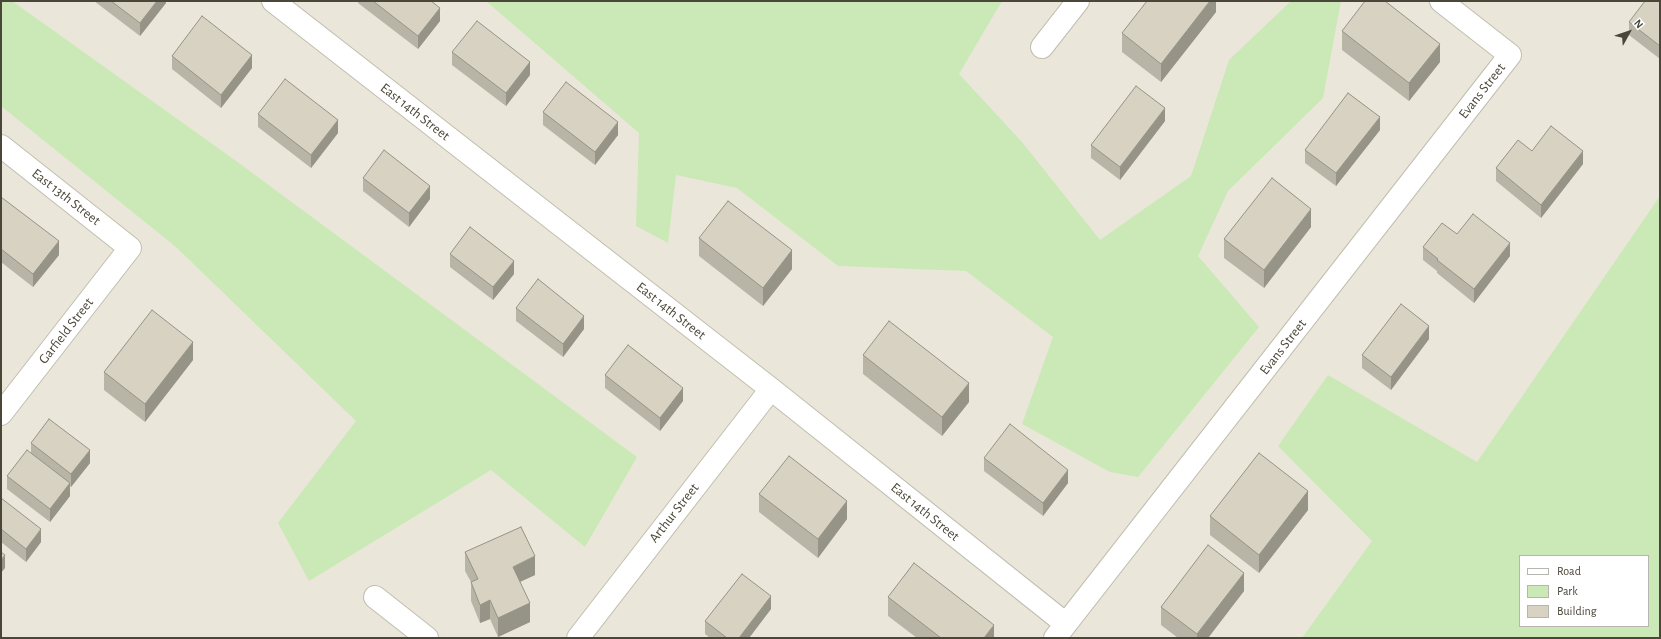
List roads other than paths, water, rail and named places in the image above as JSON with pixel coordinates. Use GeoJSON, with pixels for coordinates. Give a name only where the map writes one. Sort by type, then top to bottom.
{"type":"FeatureCollection","features":[{"type":"Feature","properties":{"kind":"street","name":"East 14th Street"},"geometry":{"type":"LineString","coordinates":[[273,1],[771,389],[1061,631]]}},
{"type":"Feature","properties":{"kind":"street"},"geometry":{"type":"LineString","coordinates":[[1042,47],[1078,1]]}},
{"type":"Feature","properties":{"kind":"street","name":"Evans Street"},"geometry":{"type":"LineString","coordinates":[[1061,631],[1510,55],[1441,1]]}},
{"type":"Feature","properties":{"kind":"street","name":"East 13th Street"},"geometry":{"type":"LineString","coordinates":[[1,146],[130,248]]}},
{"type":"Feature","properties":{"kind":"street","name":"Garfield Street"},"geometry":{"type":"LineString","coordinates":[[1,414],[130,248]]}},
{"type":"Feature","properties":{"kind":"street","name":"Arthur Street"},"geometry":{"type":"LineString","coordinates":[[578,638],[771,389]]}},
{"type":"Feature","properties":{"kind":"street"},"geometry":{"type":"LineString","coordinates":[[375,597],[427,638]]}}]}
